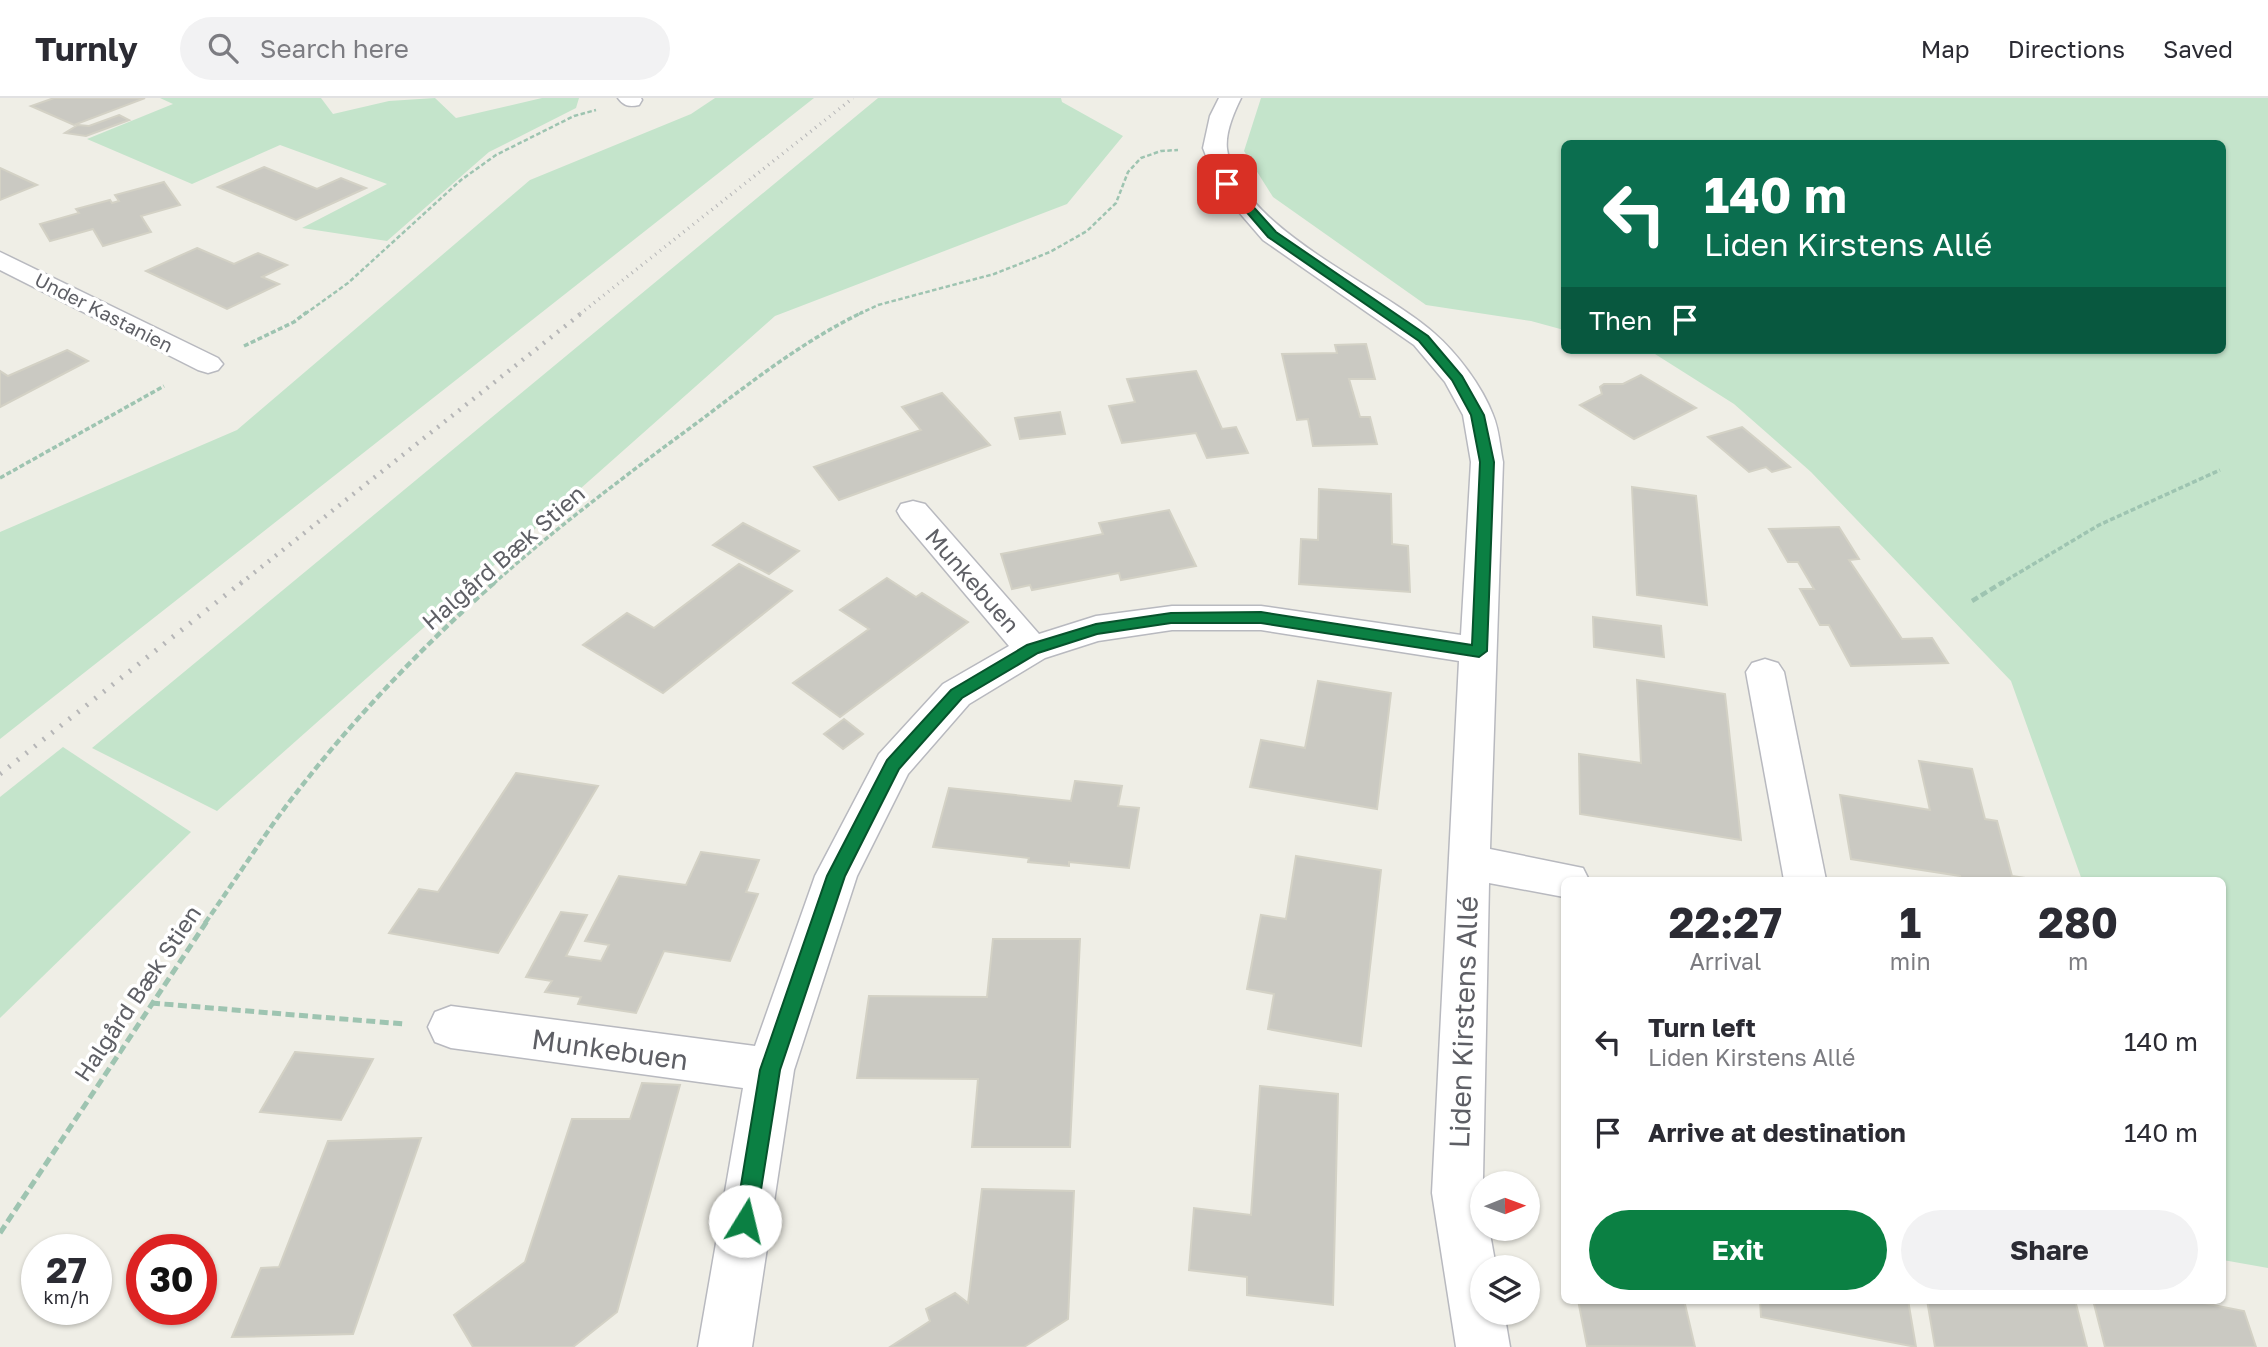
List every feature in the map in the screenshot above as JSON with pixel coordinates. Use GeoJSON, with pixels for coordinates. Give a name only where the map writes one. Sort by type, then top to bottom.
{"type":"FeatureCollection","features":[{"type":"Feature","properties":{"kind":"street"},"geometry":{"type":"LineString","coordinates":[[1215,148],[1221,116],[1230,98]]}},
{"type":"Feature","properties":{"kind":"street","name":"Liden Kirstens Allé"},"geometry":{"type":"LineString","coordinates":[[1215,148],[1227,184],[1272,234],[1424,339],[1458,379],[1478,415],[1487,462],[1468,862],[1457,1193],[1483,1347]]}},
{"type":"Feature","properties":{"kind":"street","name":"Under Kastanien"},"geometry":{"type":"LineString","coordinates":[[0,260],[208,364]]}},
{"type":"Feature","properties":{"kind":"street","name":"Munkebuen"},"geometry":{"type":"LineString","coordinates":[[913,511],[1032,649]]}},
{"type":"Feature","properties":{"kind":"street","name":"Munkebuen"},"geometry":{"type":"LineString","coordinates":[[725,1347],[770,1070],[836,876],[893,765],[956,694],[1032,649],[1096,629],[1171,618],[1261,618],[1479,651]]}},
{"type":"Feature","properties":{"kind":"street"},"geometry":{"type":"LineString","coordinates":[[1765,672],[1804,877]]}},
{"type":"Feature","properties":{"kind":"street","name":"Liden Kirstens Allé"},"geometry":{"type":"LineString","coordinates":[[1468,862],[1561,879]]}},
{"type":"Feature","properties":{"kind":"street","name":"Munkebuen"},"geometry":{"type":"LineString","coordinates":[[451,1027],[770,1070]]}},
{"type":"Feature","properties":{"kind":"path"},"geometry":{"type":"LineString","coordinates":[[0,478],[127,404],[294,322],[348,283],[461,180],[496,155],[574,116],[630,99]]}},
{"type":"Feature","properties":{"kind":"path","name":"Halgård Bæk Stien"},"geometry":{"type":"LineString","coordinates":[[0,1233],[150,1003],[279,816],[364,713],[463,610],[561,524],[787,355],[828,329],[878,305],[994,274],[1050,252],[1087,230],[1116,203],[1128,172],[1141,158],[1161,151],[1215,148]]}},
{"type":"Feature","properties":{"kind":"path"},"geometry":{"type":"LineString","coordinates":[[1972,601],[2099,525],[2220,470]]}},
{"type":"Feature","properties":{"kind":"path"},"geometry":{"type":"LineString","coordinates":[[150,1003],[451,1027]]}},
{"type":"Feature","properties":{"kind":"green space"},"geometry":{"type":"Polygon","coordinates":[[[160,98],[321,98],[333,114],[389,101],[435,98],[456,118],[542,98],[579,98],[576,108],[489,152],[387,241],[302,228],[387,184],[280,145],[192,184],[87,139],[173,104],[160,98]]]}},
{"type":"Feature","properties":{"kind":"green space"},"geometry":{"type":"Polygon","coordinates":[[[715,98],[814,98],[0,739],[0,532],[237,430],[530,180],[691,114],[715,98]]]}},
{"type":"Feature","properties":{"kind":"green space"},"geometry":{"type":"Polygon","coordinates":[[[878,98],[1061,98],[1062,102],[1123,136],[1067,204],[775,316],[217,811],[92,748],[878,98]]]}},
{"type":"Feature","properties":{"kind":"green space"},"geometry":{"type":"Polygon","coordinates":[[[1261,98],[2268,98],[2268,1268],[2226,1261],[2226,877],[2081,877],[2011,681],[1811,472],[1734,404],[1655,354],[2226,354],[2226,140],[1561,140],[1561,329],[1531,321],[1426,305],[1273,197],[1244,151],[1261,98]]]}},
{"type":"Feature","properties":{"kind":"green space"},"geometry":{"type":"Polygon","coordinates":[[[63,747],[191,832],[0,1018],[0,797],[63,747]]]}},
{"type":"Feature","properties":{"kind":"building"},"geometry":{"type":"Polygon","coordinates":[[[54,98],[145,98],[74,125],[31,106],[54,98]]]}},
{"type":"Feature","properties":{"kind":"building"},"geometry":{"type":"Polygon","coordinates":[[[119,115],[129,120],[86,136],[65,133],[78,125],[89,126],[119,115]]]}},
{"type":"Feature","properties":{"kind":"building"},"geometry":{"type":"Polygon","coordinates":[[[264,167],[317,189],[341,178],[366,188],[296,220],[218,187],[264,167]]]}},
{"type":"Feature","properties":{"kind":"building"},"geometry":{"type":"Polygon","coordinates":[[[0,168],[37,185],[0,200],[0,168]]]}},
{"type":"Feature","properties":{"kind":"building"},"geometry":{"type":"Polygon","coordinates":[[[164,182],[180,205],[141,216],[151,232],[103,246],[93,229],[50,241],[40,224],[79,213],[76,209],[110,200],[112,203],[119,201],[115,195],[164,182]]]}},
{"type":"Feature","properties":{"kind":"building"},"geometry":{"type":"Polygon","coordinates":[[[197,248],[234,264],[258,253],[287,265],[262,277],[279,284],[227,309],[146,271],[197,248]]]}},
{"type":"Feature","properties":{"kind":"building"},"geometry":{"type":"Polygon","coordinates":[[[1366,344],[1375,379],[1349,379],[1360,417],[1370,417],[1377,444],[1313,446],[1308,419],[1297,420],[1282,354],[1337,353],[1335,345],[1366,344]]]}},
{"type":"Feature","properties":{"kind":"building"},"geometry":{"type":"Polygon","coordinates":[[[67,350],[88,361],[0,407],[0,371],[8,376],[67,350]]]}},
{"type":"Feature","properties":{"kind":"building"},"geometry":{"type":"Polygon","coordinates":[[[1196,371],[1222,429],[1236,427],[1248,453],[1207,458],[1196,433],[1122,443],[1109,406],[1135,402],[1127,379],[1196,371]]]}},
{"type":"Feature","properties":{"kind":"building"},"geometry":{"type":"Polygon","coordinates":[[[1641,375],[1696,408],[1634,439],[1580,405],[1602,394],[1600,387],[1604,384],[1623,384],[1641,375]]]}},
{"type":"Feature","properties":{"kind":"building"},"geometry":{"type":"Polygon","coordinates":[[[942,393],[990,445],[839,500],[814,467],[921,430],[902,407],[942,393]]]}},
{"type":"Feature","properties":{"kind":"building"},"geometry":{"type":"Polygon","coordinates":[[[1060,412],[1065,434],[1020,439],[1015,418],[1060,412]]]}},
{"type":"Feature","properties":{"kind":"building"},"geometry":{"type":"Polygon","coordinates":[[[1742,427],[1790,467],[1772,472],[1766,467],[1749,472],[1708,437],[1742,427]]]}},
{"type":"Feature","properties":{"kind":"building"},"geometry":{"type":"Polygon","coordinates":[[[1632,487],[1696,496],[1707,605],[1637,595],[1632,487]]]}},
{"type":"Feature","properties":{"kind":"building"},"geometry":{"type":"Polygon","coordinates":[[[1319,489],[1391,494],[1392,544],[1408,546],[1410,592],[1299,584],[1301,539],[1318,540],[1319,489]]]}},
{"type":"Feature","properties":{"kind":"building"},"geometry":{"type":"Polygon","coordinates":[[[1169,510],[1196,566],[1121,580],[1119,573],[1032,590],[1030,585],[1012,589],[1001,554],[1103,534],[1099,523],[1169,510]]]}},
{"type":"Feature","properties":{"kind":"building"},"geometry":{"type":"Polygon","coordinates":[[[743,523],[799,551],[769,574],[713,545],[743,523]]]}},
{"type":"Feature","properties":{"kind":"building"},"geometry":{"type":"Polygon","coordinates":[[[1839,527],[1859,559],[1849,560],[1902,639],[1932,638],[1948,663],[1851,666],[1829,625],[1820,625],[1800,589],[1814,589],[1798,562],[1788,562],[1769,529],[1839,527]]]}},
{"type":"Feature","properties":{"kind":"building"},"geometry":{"type":"Polygon","coordinates":[[[739,564],[792,591],[663,693],[583,645],[627,613],[654,628],[739,564]]]}},
{"type":"Feature","properties":{"kind":"building"},"geometry":{"type":"Polygon","coordinates":[[[887,578],[916,597],[922,593],[968,622],[840,717],[793,683],[869,629],[840,610],[887,578]]]}},
{"type":"Feature","properties":{"kind":"building"},"geometry":{"type":"Polygon","coordinates":[[[1593,617],[1661,626],[1664,657],[1594,647],[1593,617]]]}},
{"type":"Feature","properties":{"kind":"building"},"geometry":{"type":"Polygon","coordinates":[[[1637,680],[1725,694],[1741,840],[1580,814],[1579,754],[1641,763],[1637,680]]]}},
{"type":"Feature","properties":{"kind":"building"},"geometry":{"type":"Polygon","coordinates":[[[1318,681],[1391,693],[1377,809],[1250,787],[1261,740],[1305,748],[1318,681]]]}},
{"type":"Feature","properties":{"kind":"building"},"geometry":{"type":"Polygon","coordinates":[[[844,719],[863,734],[843,749],[824,734],[844,719]]]}},
{"type":"Feature","properties":{"kind":"building"},"geometry":{"type":"Polygon","coordinates":[[[1919,761],[1972,769],[1985,819],[1997,821],[2012,876],[2019,877],[1960,877],[1851,859],[1840,795],[1930,810],[1919,761]]]}},
{"type":"Feature","properties":{"kind":"building"},"geometry":{"type":"Polygon","coordinates":[[[516,773],[598,786],[498,953],[389,933],[419,889],[438,892],[516,773]]]}},
{"type":"Feature","properties":{"kind":"building"},"geometry":{"type":"Polygon","coordinates":[[[1075,781],[1122,786],[1118,806],[1139,808],[1129,868],[1069,862],[1069,866],[1028,862],[1029,858],[933,847],[949,788],[1071,801],[1075,781]]]}},
{"type":"Feature","properties":{"kind":"building"},"geometry":{"type":"Polygon","coordinates":[[[701,852],[759,860],[746,892],[758,894],[730,961],[664,951],[636,1013],[578,1004],[581,997],[545,992],[552,981],[526,977],[561,912],[587,915],[566,956],[601,961],[609,945],[585,941],[619,876],[686,885],[701,852]]]}},
{"type":"Feature","properties":{"kind":"building"},"geometry":{"type":"Polygon","coordinates":[[[1296,856],[1381,870],[1361,1046],[1268,1029],[1274,994],[1247,989],[1261,915],[1286,919],[1296,856]]]}},
{"type":"Feature","properties":{"kind":"building"},"geometry":{"type":"Polygon","coordinates":[[[993,939],[1080,939],[1070,1147],[972,1147],[978,1079],[857,1078],[869,996],[987,997],[993,939]]]}},
{"type":"Feature","properties":{"kind":"building"},"geometry":{"type":"Polygon","coordinates":[[[295,1052],[373,1059],[341,1120],[260,1112],[295,1052]]]}},
{"type":"Feature","properties":{"kind":"building"},"geometry":{"type":"Polygon","coordinates":[[[642,1083],[680,1085],[617,1312],[573,1347],[473,1347],[454,1315],[525,1262],[572,1119],[630,1119],[642,1083]]]}},
{"type":"Feature","properties":{"kind":"building"},"geometry":{"type":"Polygon","coordinates":[[[1260,1086],[1338,1094],[1333,1305],[1247,1295],[1247,1277],[1189,1270],[1194,1208],[1251,1215],[1260,1086]]]}},
{"type":"Feature","properties":{"kind":"building"},"geometry":{"type":"Polygon","coordinates":[[[421,1138],[353,1334],[232,1337],[261,1268],[279,1267],[328,1141],[421,1138]]]}},
{"type":"Feature","properties":{"kind":"building"},"geometry":{"type":"Polygon","coordinates":[[[982,1189],[1074,1191],[1068,1319],[1024,1347],[890,1347],[930,1321],[926,1309],[955,1293],[968,1303],[982,1189]]]}},
{"type":"Feature","properties":{"kind":"building"},"geometry":{"type":"Polygon","coordinates":[[[1579,1304],[1685,1304],[1695,1347],[1587,1346],[1579,1304]]]}},
{"type":"Feature","properties":{"kind":"building"},"geometry":{"type":"Polygon","coordinates":[[[1760,1304],[1909,1304],[1916,1347],[1761,1317],[1760,1304]]]}},
{"type":"Feature","properties":{"kind":"building"},"geometry":{"type":"Polygon","coordinates":[[[1928,1304],[2076,1304],[2087,1347],[1935,1347],[1928,1304]]]}},
{"type":"Feature","properties":{"kind":"building"},"geometry":{"type":"Polygon","coordinates":[[[2094,1304],[2208,1304],[2244,1311],[2256,1347],[2105,1347],[2094,1304]]]}},
{"type":"Feature","properties":{"kind":"railway"},"geometry":{"type":"LineString","coordinates":[[580,314],[853,98]]}},
{"type":"Feature","properties":{"kind":"railway"},"geometry":{"type":"LineString","coordinates":[[240,584],[583,312]]}},
{"type":"Feature","properties":{"kind":"railway"},"geometry":{"type":"LineString","coordinates":[[0,774],[242,582]]}},
{"type":"Feature","properties":{"kind":"route"},"geometry":{"type":"LineString","coordinates":[[745,1221],[770,1070],[836,876],[893,765],[956,694],[1032,649],[1096,629],[1171,618],[1261,618],[1479,651],[1487,462],[1478,415],[1458,379],[1424,339],[1272,234],[1227,184]]}}]}
